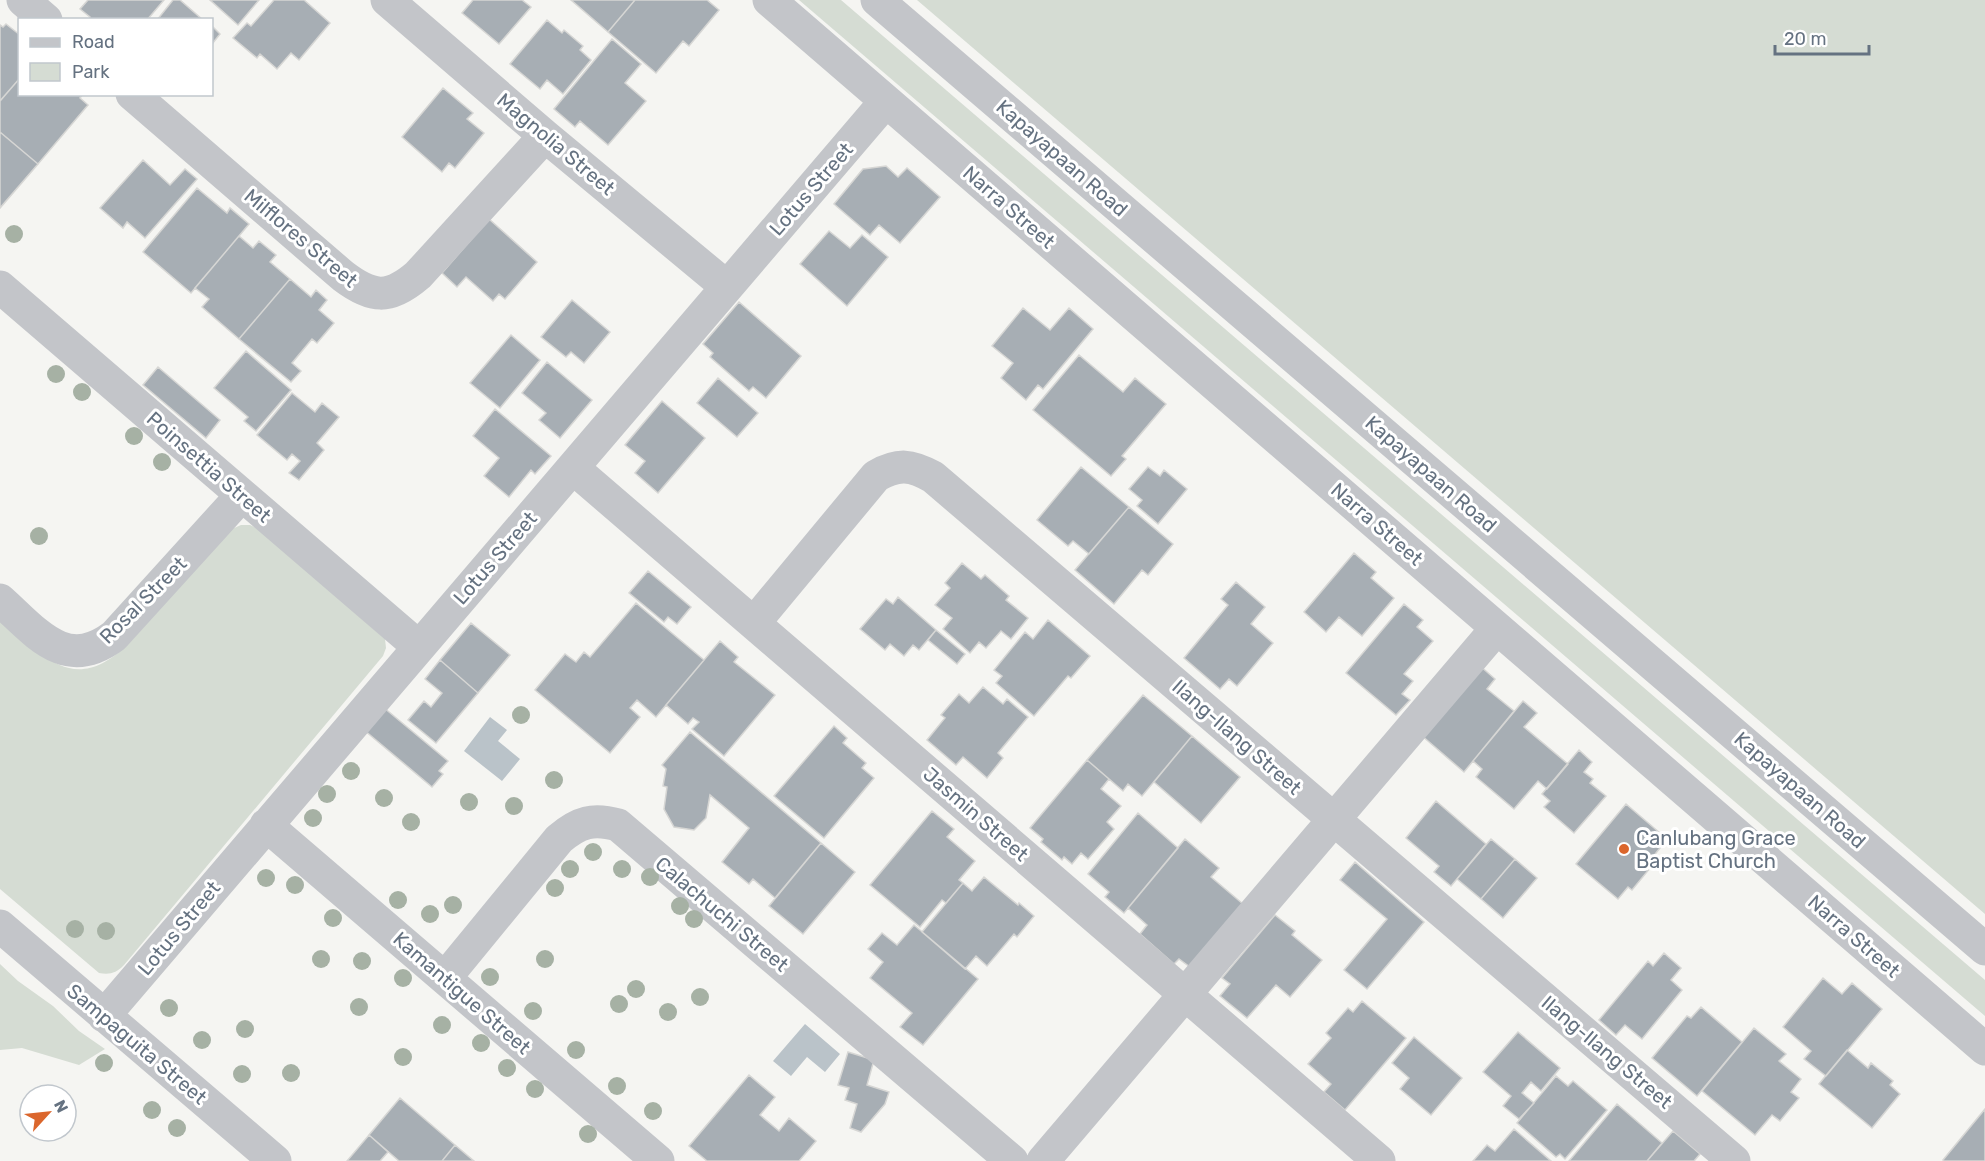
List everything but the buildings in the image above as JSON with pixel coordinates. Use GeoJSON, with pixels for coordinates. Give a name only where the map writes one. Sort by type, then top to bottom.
{"type":"FeatureCollection","features":[{"type":"Feature","properties":{"kind":"street"},"geometry":{"type":"LineString","coordinates":[[23,0],[44,18]]}},
{"type":"Feature","properties":{"kind":"street","name":"Magnolia Street"},"geometry":{"type":"LineString","coordinates":[[387,0],[727,287]]}},
{"type":"Feature","properties":{"kind":"street","name":"Narra Street"},"geometry":{"type":"LineString","coordinates":[[769,0],[1985,1048]]}},
{"type":"Feature","properties":{"kind":"street","name":"Kapayapaan Road"},"geometry":{"type":"LineString","coordinates":[[877,0],[1985,949]]}},
{"type":"Feature","properties":{"kind":"street","name":"Milflores Street"},"geometry":{"type":"LineString","coordinates":[[134,96],[343,276],[366,291],[377,294],[388,294],[398,290],[418,275],[545,135]]}},
{"type":"Feature","properties":{"kind":"street","name":"Lotus Street"},"geometry":{"type":"LineString","coordinates":[[104,1016],[886,101]]}},
{"type":"Feature","properties":{"kind":"street","name":"Poinsettia Street"},"geometry":{"type":"LineString","coordinates":[[0,286],[419,647]]}},
{"type":"Feature","properties":{"kind":"street","name":"Ilang-Ilang Street"},"geometry":{"type":"LineString","coordinates":[[754,623],[876,476],[889,468],[904,466],[918,468],[942,484],[1734,1161]]}},
{"type":"Feature","properties":{"kind":"street","name":"Jasmin Street"},"geometry":{"type":"LineString","coordinates":[[573,468],[1378,1161]]}},
{"type":"Feature","properties":{"kind":"street","name":"Rosal Street"},"geometry":{"type":"LineString","coordinates":[[0,600],[45,640],[63,649],[82,652],[100,646],[114,636],[242,495]]}},
{"type":"Feature","properties":{"kind":"street"},"geometry":{"type":"LineString","coordinates":[[1043,1161],[1497,628]]}},
{"type":"Feature","properties":{"kind":"street","name":"Calachuchi Street"},"geometry":{"type":"LineString","coordinates":[[445,978],[559,839],[571,829],[587,823],[602,820],[618,825],[1012,1161]]}},
{"type":"Feature","properties":{"kind":"street","name":"Kamantigue Street"},"geometry":{"type":"LineString","coordinates":[[266,825],[658,1161]]}},
{"type":"Feature","properties":{"kind":"street","name":"Sampaguita Street"},"geometry":{"type":"LineString","coordinates":[[0,926],[275,1161]]}},
{"type":"Feature","properties":{"kind":"green space"},"geometry":{"type":"Polygon","coordinates":[[[799,0],[841,0],[1985,980],[1985,1016],[799,0]]]}},
{"type":"Feature","properties":{"kind":"green space"},"geometry":{"type":"Polygon","coordinates":[[[917,0],[1985,0],[1985,914],[917,0]]]}},
{"type":"Feature","properties":{"kind":"green space"},"geometry":{"type":"Polygon","coordinates":[[[241,525],[250,525],[259,529],[385,639],[386,648],[383,656],[124,965],[113,973],[99,973],[0,889],[0,618],[31,646],[61,665],[76,669],[92,667],[110,659],[129,643],[232,529],[241,525]]]}},
{"type":"Feature","properties":{"kind":"green space"},"geometry":{"type":"Polygon","coordinates":[[[0,964],[18,981],[53,1006],[79,1031],[105,1049],[79,1065],[22,1048],[0,1050],[0,964]]]}},
{"type":"Feature","properties":{"kind":"shaded area"},"geometry":{"type":"Polygon","coordinates":[[[490,717],[507,730],[498,741],[520,759],[502,781],[464,751],[490,717]]]}},
{"type":"Feature","properties":{"kind":"shaded area"},"geometry":{"type":"Polygon","coordinates":[[[805,1024],[840,1054],[825,1072],[807,1057],[791,1076],[773,1061],[805,1024]]]}},
{"type":"Feature","properties":{"kind":"place","name":"Canlubang Grace Baptist Church"},"geometry":{"type":"Point","coordinates":[1624,849]}}]}
